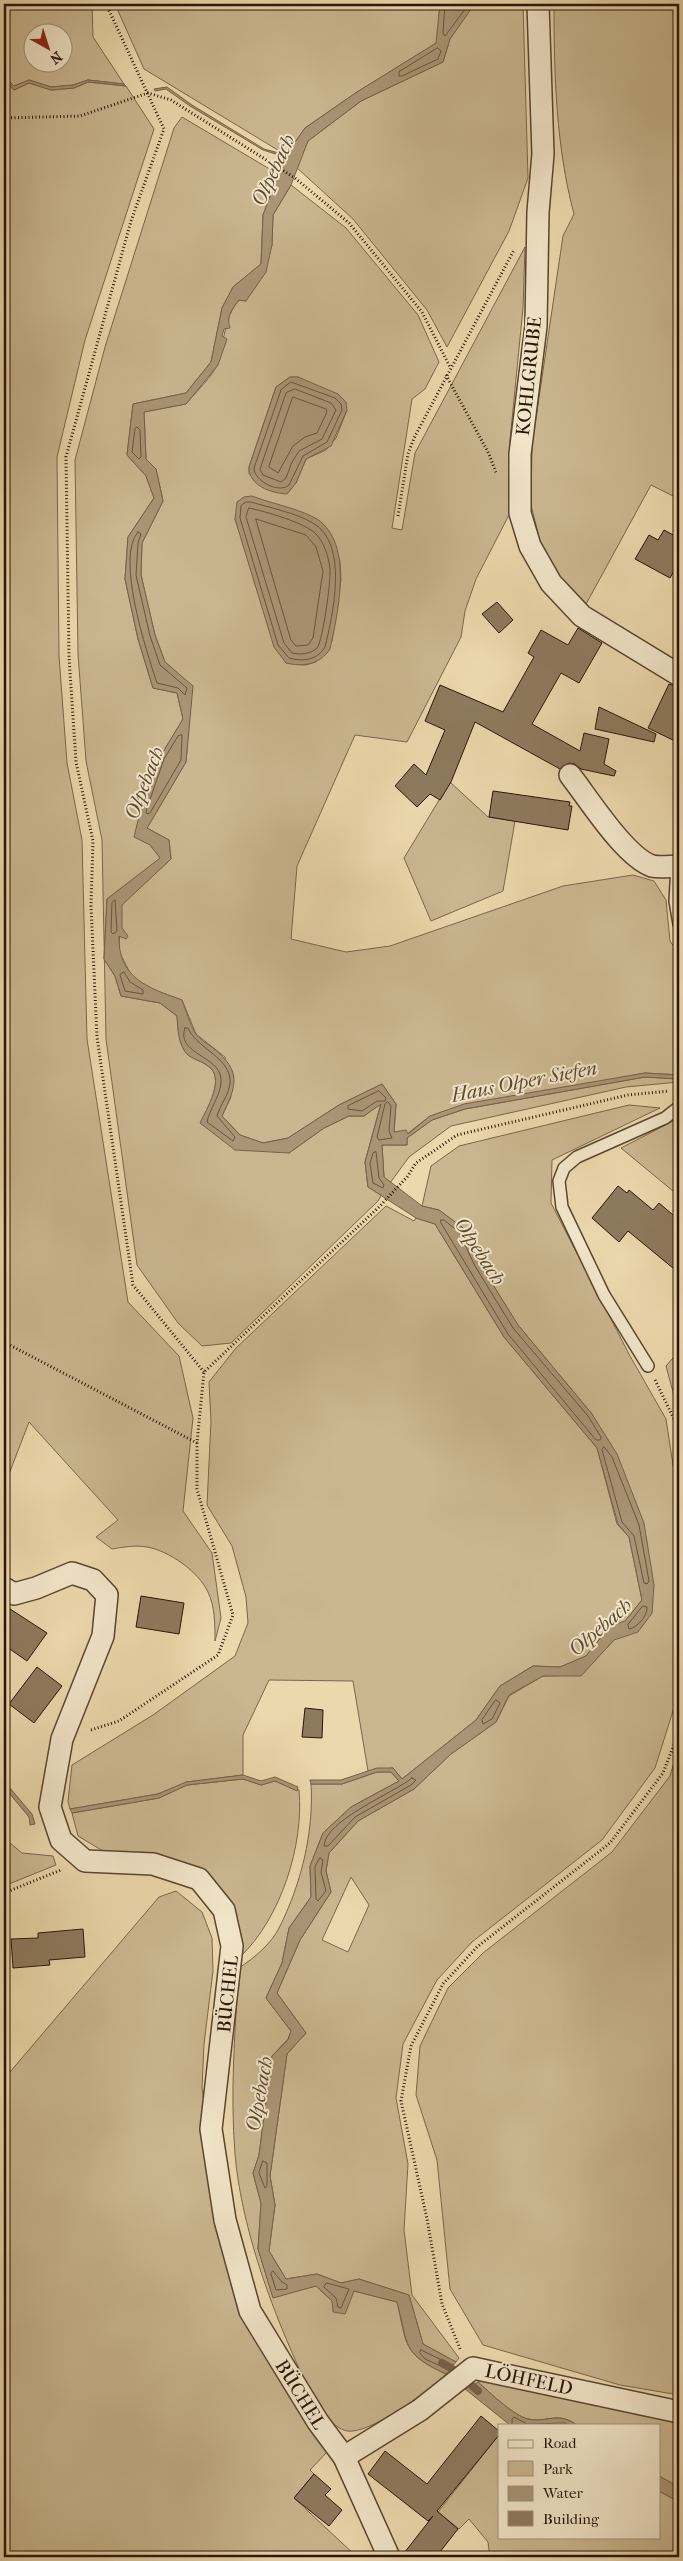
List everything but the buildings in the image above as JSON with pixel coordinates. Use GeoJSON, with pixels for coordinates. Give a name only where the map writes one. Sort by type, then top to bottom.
{"type":"FeatureCollection","features":[{"type":"Feature","properties":{"kind":"street","name":"KOHLGRUBE"},"geometry":{"type":"LineString","coordinates":[[538,4],[543,154],[538,212],[536,326],[520,454],[520,512],[530,546],[551,584],[576,609],[624,643],[679,675]]}},
{"type":"Feature","properties":{"kind":"street"},"geometry":{"type":"LineString","coordinates":[[570,775],[619,840],[637,856],[652,866],[678,866]]}},
{"type":"Feature","properties":{"kind":"street"},"geometry":{"type":"LineString","coordinates":[[4,1588],[14,1594],[36,1588],[72,1573],[93,1580],[107,1595],[104,1636],[62,1739],[50,1807],[61,1840],[85,1861]]}},
{"type":"Feature","properties":{"kind":"street","name":"BÜCHEL"},"geometry":{"type":"LineString","coordinates":[[85,1861],[153,1864],[199,1878],[224,1910],[232,1946],[212,2129],[225,2220],[250,2311],[318,2422],[344,2457],[389,2557]]}},
{"type":"Feature","properties":{"kind":"street","name":"LÖHFELD"},"geometry":{"type":"LineString","coordinates":[[344,2457],[420,2410],[471,2370],[679,2412]]}},
{"type":"Feature","properties":{"kind":"lane"},"geometry":{"type":"LineString","coordinates":[[678,866],[675,901],[679,924]]}},
{"type":"Feature","properties":{"kind":"lane"},"geometry":{"type":"LineString","coordinates":[[648,1366],[596,1277],[562,1207],[559,1181],[564,1168],[577,1157],[665,1118],[679,1107]]}},
{"type":"Feature","properties":{"kind":"path"},"geometry":{"type":"LineString","coordinates":[[106,4],[164,128],[131,221],[66,457],[69,657],[76,762],[93,841],[91,906],[97,1037],[133,1285],[204,1372]]}},
{"type":"Feature","properties":{"kind":"path"},"geometry":{"type":"LineString","coordinates":[[4,118],[80,116],[148,93],[171,100],[276,168],[295,178],[350,223],[395,276],[422,312],[450,367]]}},
{"type":"Feature","properties":{"kind":"path"},"geometry":{"type":"LineString","coordinates":[[398,516],[408,454],[414,438],[450,367],[516,246]]}},
{"type":"Feature","properties":{"kind":"path"},"geometry":{"type":"LineString","coordinates":[[446,375],[489,454],[498,480]]}},
{"type":"Feature","properties":{"kind":"path"},"geometry":{"type":"LineString","coordinates":[[62,1739],[119,1721],[218,1655],[233,1614],[197,1489],[197,1443],[204,1372],[380,1206],[407,1177],[416,1163],[456,1135],[628,1095],[671,1091]]}},
{"type":"Feature","properties":{"kind":"path"},"geometry":{"type":"LineString","coordinates":[[4,1342],[197,1443]]}},
{"type":"Feature","properties":{"kind":"path"},"geometry":{"type":"LineString","coordinates":[[648,1366],[674,1419],[679,1437]]}},
{"type":"Feature","properties":{"kind":"path"},"geometry":{"type":"LineString","coordinates":[[471,2370],[442,2304],[427,2218],[401,2101],[411,2046],[443,1984],[477,1947],[610,1843],[663,1773],[679,1732]]}},
{"type":"Feature","properties":{"kind":"path"},"geometry":{"type":"LineString","coordinates":[[4,1893],[85,1861]]}},
{"type":"Feature","properties":{"kind":"green space"},"geometry":{"type":"Polygon","coordinates":[[[4,4],[92,4],[93,37],[124,84],[88,80],[73,85],[51,87],[29,80],[14,86],[4,77],[4,4]]]}},
{"type":"Feature","properties":{"kind":"green space"},"geometry":{"type":"Polygon","coordinates":[[[115,4],[440,4],[437,43],[357,92],[305,128],[286,155],[144,69],[115,4]]]}},
{"type":"Feature","properties":{"kind":"green space"},"geometry":{"type":"Polygon","coordinates":[[[473,4],[523,4],[528,178],[509,231],[447,347],[427,310],[353,219],[296,167],[308,141],[361,101],[443,62],[450,39],[473,4]]]}},
{"type":"Feature","properties":{"kind":"green space"},"geometry":{"type":"Polygon","coordinates":[[[554,4],[679,4],[679,499],[651,485],[585,606],[562,584],[540,541],[531,505],[532,445],[563,236],[574,214],[563,163],[557,110],[554,4]]]}},
{"type":"Feature","properties":{"kind":"green space"},"geometry":{"type":"Polygon","coordinates":[[[4,80],[14,90],[29,83],[51,90],[74,88],[88,82],[126,86],[154,129],[85,340],[57,457],[59,656],[67,763],[82,840],[87,1039],[128,1302],[179,1356],[193,1418],[183,1511],[212,1553],[221,1618],[215,1641],[215,1622],[212,1604],[203,1584],[182,1563],[156,1549],[138,1546],[112,1549],[96,1537],[118,1520],[29,1422],[4,1487],[4,80]]]}},
{"type":"Feature","properties":{"kind":"green space"},"geometry":{"type":"Polygon","coordinates":[[[182,117],[278,174],[263,215],[261,264],[233,287],[222,308],[211,362],[186,393],[133,404],[127,455],[146,476],[154,498],[128,537],[125,579],[138,639],[153,688],[177,693],[183,719],[160,757],[140,812],[150,845],[161,858],[107,899],[104,953],[102,840],[86,761],[78,654],[75,460],[105,347],[174,128],[182,117]]]}},
{"type":"Feature","properties":{"kind":"green space"},"geometry":{"type":"Polygon","coordinates":[[[291,185],[346,228],[418,315],[439,362],[425,389],[412,399],[392,528],[402,530],[415,453],[525,247],[523,308],[510,440],[510,513],[476,579],[465,611],[461,637],[407,742],[355,735],[297,866],[291,939],[346,952],[390,946],[563,886],[633,875],[654,881],[666,900],[670,941],[679,954],[679,1075],[645,1073],[430,1116],[407,1134],[394,1132],[396,1104],[382,1084],[339,1105],[288,1138],[263,1143],[240,1135],[222,1116],[231,1097],[225,1057],[196,1034],[182,1000],[154,990],[133,979],[119,951],[121,905],[171,859],[169,840],[147,828],[186,762],[192,687],[165,662],[155,635],[141,575],[142,543],[163,501],[156,469],[146,459],[144,412],[186,404],[216,368],[230,315],[239,300],[246,301],[272,245],[273,215],[291,185]],[[290,377],[276,387],[249,467],[249,474],[296,483],[306,459],[326,450],[336,438],[347,410],[298,377],[290,377]],[[252,497],[235,519],[286,663],[305,665],[316,662],[332,641],[341,580],[340,561],[329,531],[315,518],[252,497]]]}},
{"type":"Feature","properties":{"kind":"green space"},"geometry":{"type":"Polygon","coordinates":[[[450,782],[488,817],[515,821],[503,891],[431,921],[404,858],[450,782]]]}},
{"type":"Feature","properties":{"kind":"green space"},"geometry":{"type":"Polygon","coordinates":[[[104,960],[115,976],[121,996],[160,1003],[177,1016],[179,1036],[184,1050],[189,1056],[206,1064],[213,1071],[215,1085],[211,1102],[201,1123],[289,1153],[324,1128],[349,1116],[364,1116],[381,1103],[365,1162],[368,1187],[382,1194],[378,1201],[231,1343],[202,1346],[178,1323],[137,1265],[106,1039],[104,960]]]}},
{"type":"Feature","properties":{"kind":"green space"},"geometry":{"type":"Polygon","coordinates":[[[645,1077],[679,1079],[679,1082],[626,1087],[451,1126],[409,1157],[390,1183],[384,1177],[382,1145],[407,1145],[407,1138],[432,1120],[465,1109],[645,1077]]]}},
{"type":"Feature","properties":{"kind":"green space"},"geometry":{"type":"Polygon","coordinates":[[[629,1105],[660,1108],[552,1160],[551,1203],[630,1356],[666,1419],[679,1504],[679,1692],[655,1768],[602,1840],[472,1942],[437,1980],[403,2044],[396,2098],[408,2164],[404,2230],[412,2295],[459,2358],[456,2362],[423,2344],[409,2295],[359,2279],[341,2283],[317,2274],[286,2279],[269,2251],[275,2205],[270,2176],[287,2054],[306,2033],[277,1993],[300,1940],[331,1892],[326,1871],[329,1853],[358,1821],[414,1789],[451,1754],[496,1722],[509,1696],[543,1676],[581,1675],[614,1640],[652,1613],[592,1414],[518,1325],[480,1264],[463,1228],[439,1210],[422,1206],[431,1166],[459,1146],[629,1105]],[[351,1877],[322,1940],[348,1952],[369,1905],[351,1877]]]}},
{"type":"Feature","properties":{"kind":"green space"},"geometry":{"type":"Polygon","coordinates":[[[679,1118],[679,1196],[621,1148],[679,1118]]]}},
{"type":"Feature","properties":{"kind":"green space"},"geometry":{"type":"Polygon","coordinates":[[[386,1206],[414,1221],[416,1218],[435,1224],[504,1337],[597,1448],[617,1524],[629,1537],[642,1600],[625,1622],[610,1626],[586,1656],[560,1667],[533,1666],[500,1686],[476,1720],[402,1779],[393,1768],[368,1771],[353,1681],[269,1680],[243,1735],[243,1775],[187,1782],[158,1794],[70,1809],[68,1801],[72,1765],[153,1715],[235,1656],[248,1623],[246,1597],[232,1546],[207,1505],[211,1421],[209,1382],[236,1348],[386,1206]]]}},
{"type":"Feature","properties":{"kind":"green space"},"geometry":{"type":"Polygon","coordinates":[[[679,1351],[679,1414],[666,1366],[679,1351]]]}},
{"type":"Feature","properties":{"kind":"green space"},"geometry":{"type":"Polygon","coordinates":[[[679,1746],[679,2395],[620,2385],[483,2345],[450,2289],[437,2160],[416,2095],[420,2046],[448,1988],[483,1953],[612,1852],[670,1776],[679,1746]]]}},
{"type":"Feature","properties":{"kind":"green space"},"geometry":{"type":"Polygon","coordinates":[[[377,1772],[391,1772],[399,1781],[351,1807],[323,1833],[310,1866],[311,1897],[289,1928],[282,1963],[266,1998],[291,2031],[288,2039],[272,2056],[259,2155],[253,2173],[261,2203],[258,2249],[273,2297],[316,2286],[332,2301],[354,2291],[397,2302],[405,2338],[409,2347],[421,2360],[446,2374],[413,2401],[384,2419],[357,2430],[347,2431],[339,2428],[324,2413],[306,2383],[277,2316],[250,2235],[238,2181],[235,2154],[233,2084],[235,2038],[239,1968],[271,1940],[279,1928],[294,1894],[308,1839],[311,1784],[342,1784],[377,1772]]]}},
{"type":"Feature","properties":{"kind":"green space"},"geometry":{"type":"Polygon","coordinates":[[[243,1779],[261,1785],[275,1781],[299,1790],[300,1811],[293,1857],[287,1880],[278,1902],[255,1941],[240,1957],[224,1900],[108,1854],[78,1836],[72,1813],[159,1798],[187,1785],[243,1779]]]}},
{"type":"Feature","properties":{"kind":"green space"},"geometry":{"type":"Polygon","coordinates":[[[4,1838],[22,1853],[53,1856],[56,1865],[4,1886],[4,1838]]]}},
{"type":"Feature","properties":{"kind":"green space"},"geometry":{"type":"Polygon","coordinates":[[[176,1891],[202,1912],[212,1938],[213,1971],[204,2044],[202,2088],[214,2176],[232,2253],[308,2426],[327,2452],[310,2470],[314,2474],[294,2498],[357,2557],[4,2557],[4,2079],[159,1897],[176,1891]]]}},
{"type":"Feature","properties":{"kind":"green space"},"geometry":{"type":"Polygon","coordinates":[[[481,2380],[679,2422],[679,2487],[660,2477],[660,2424],[575,2424],[558,2418],[528,2419],[502,2403],[478,2382],[481,2380]]]}},
{"type":"Feature","properties":{"kind":"green space"},"geometry":{"type":"Polygon","coordinates":[[[498,2436],[498,2538],[660,2538],[660,2492],[679,2502],[679,2557],[490,2557],[488,2542],[469,2519],[459,2529],[438,2512],[498,2436]]]}},
{"type":"Feature","properties":{"kind":"water"},"geometry":{"type":"Polygon","coordinates":[[[440,4],[474,5],[450,39],[443,62],[361,101],[308,141],[291,185],[273,215],[272,245],[266,272],[246,301],[239,300],[232,310],[229,316],[230,328],[224,329],[222,336],[227,339],[218,365],[186,404],[144,412],[146,459],[156,469],[163,501],[142,543],[141,575],[155,635],[165,662],[193,686],[186,762],[147,828],[169,840],[171,859],[122,905],[122,928],[128,936],[126,939],[119,936],[120,950],[130,972],[147,986],[182,1000],[195,1033],[223,1057],[229,1065],[233,1072],[233,1088],[222,1116],[240,1135],[263,1143],[288,1138],[339,1105],[382,1084],[396,1104],[394,1132],[406,1130],[408,1134],[430,1116],[464,1104],[645,1073],[679,1075],[679,1078],[676,1079],[645,1077],[465,1109],[432,1120],[407,1138],[407,1145],[382,1145],[384,1177],[422,1206],[439,1210],[463,1228],[480,1264],[518,1325],[592,1414],[617,1454],[644,1523],[654,1585],[652,1613],[638,1632],[614,1640],[581,1676],[543,1676],[509,1695],[496,1722],[451,1754],[414,1789],[358,1821],[329,1853],[326,1871],[331,1892],[300,1940],[277,1993],[306,2033],[287,2054],[270,2176],[275,2205],[269,2251],[286,2279],[317,2274],[341,2283],[359,2279],[409,2295],[423,2344],[456,2362],[446,2374],[421,2360],[409,2347],[397,2302],[354,2291],[345,2314],[333,2312],[332,2301],[316,2286],[273,2298],[258,2249],[261,2203],[253,2173],[259,2155],[272,2056],[288,2040],[291,2031],[266,1998],[282,1963],[289,1928],[311,1897],[310,1866],[323,1833],[351,1807],[399,1781],[391,1772],[377,1772],[342,1784],[311,1784],[310,1780],[341,1780],[377,1768],[393,1768],[402,1779],[476,1720],[500,1686],[533,1666],[560,1667],[586,1656],[610,1626],[625,1621],[642,1600],[629,1537],[618,1524],[597,1448],[504,1337],[435,1224],[416,1218],[368,1187],[365,1162],[381,1104],[364,1116],[349,1116],[324,1128],[289,1153],[235,1150],[200,1123],[213,1093],[215,1078],[213,1071],[208,1066],[189,1056],[184,1050],[179,1036],[177,1016],[160,1003],[121,996],[115,976],[104,959],[107,899],[160,858],[150,845],[134,837],[140,812],[160,757],[183,719],[177,693],[153,688],[138,639],[125,579],[128,537],[154,498],[146,476],[127,455],[133,404],[186,393],[211,362],[222,308],[233,287],[261,264],[263,215],[285,157],[263,150],[190,106],[166,89],[155,91],[154,89],[167,87],[192,105],[264,149],[286,155],[305,128],[357,92],[436,43],[440,4]]]}},
{"type":"Feature","properties":{"kind":"water"},"geometry":{"type":"Polygon","coordinates":[[[4,77],[14,86],[29,80],[51,87],[73,85],[88,80],[124,84],[126,86],[88,82],[74,88],[51,90],[29,83],[14,90],[4,80],[4,77]]]}},
{"type":"Feature","properties":{"kind":"water"},"geometry":{"type":"Polygon","coordinates":[[[290,377],[298,377],[338,394],[346,402],[347,410],[331,446],[306,459],[296,483],[287,494],[268,490],[257,484],[250,474],[249,467],[276,387],[290,377]]]}},
{"type":"Feature","properties":{"kind":"water"},"geometry":{"type":"Polygon","coordinates":[[[252,496],[302,512],[317,519],[329,530],[336,545],[340,580],[337,617],[330,649],[321,659],[311,664],[286,663],[274,647],[235,519],[237,502],[244,497],[252,496]]]}},
{"type":"Feature","properties":{"kind":"water"},"geometry":{"type":"Polygon","coordinates":[[[243,1775],[261,1781],[275,1777],[298,1787],[297,1791],[275,1781],[261,1785],[243,1779],[187,1785],[159,1798],[72,1813],[70,1809],[158,1794],[186,1782],[243,1775]]]}},
{"type":"Feature","properties":{"kind":"water"},"geometry":{"type":"Polygon","coordinates":[[[4,1781],[32,1814],[35,1824],[30,1825],[29,1817],[4,1787],[4,1781]]]}},
{"type":"Feature","properties":{"kind":"water"},"geometry":{"type":"Polygon","coordinates":[[[478,2382],[522,2417],[535,2420],[558,2418],[575,2424],[509,2424],[465,2389],[478,2382]]]}},
{"type":"Feature","properties":{"kind":"water"},"geometry":{"type":"Polygon","coordinates":[[[660,2477],[679,2487],[679,2502],[660,2492],[660,2477]]]}},
{"type":"Feature","properties":{"kind":"waterway","name":"Olpebach"},"geometry":{"type":"LineString","coordinates":[[442,2363],[451,2368],[478,2391]]}},
{"type":"Feature","properties":{"kind":"water label","name":"Haus Olper Siefen"},"geometry":{"type":"Point","coordinates":[524,1081]}}]}
